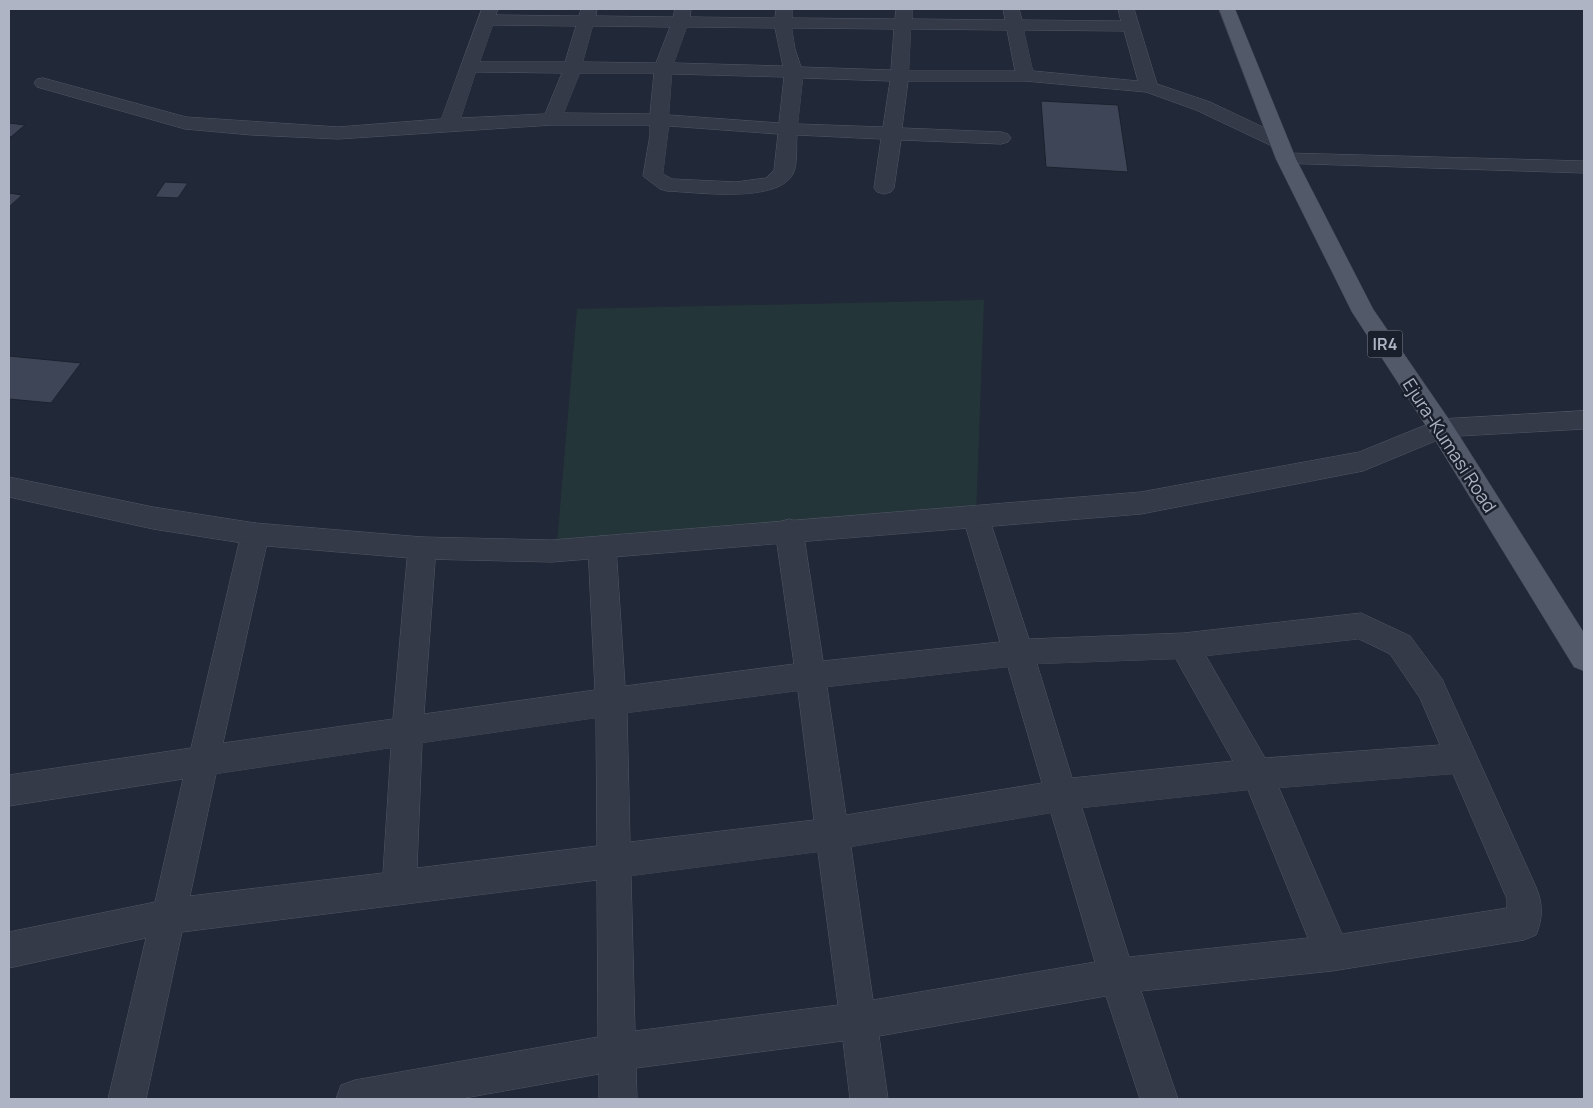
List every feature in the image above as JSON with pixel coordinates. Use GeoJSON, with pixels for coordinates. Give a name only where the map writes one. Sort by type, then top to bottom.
{"type":"FeatureCollection","features":[{"type":"Feature","properties":{"kind":"main road","name":"Ejura-Kumasi Road"},"geometry":{"type":"LineString","coordinates":[[1227,9],[1283,150],[1363,312],[1441,428],[1584,658]]}},
{"type":"Feature","properties":{"kind":"street"},"geometry":{"type":"LineString","coordinates":[[1126,9],[1149,87]]}},
{"type":"Feature","properties":{"kind":"street"},"geometry":{"type":"LineString","coordinates":[[449,124],[488,14],[1012,16],[1131,26]]}},
{"type":"Feature","properties":{"kind":"street"},"geometry":{"type":"LineString","coordinates":[[552,119],[573,68],[589,14]]}},
{"type":"Feature","properties":{"kind":"street"},"geometry":{"type":"LineString","coordinates":[[681,16],[663,68],[659,120],[660,135],[653,176],[667,185],[736,188],[772,183],[784,172],[794,72],[789,60],[783,16]]}},
{"type":"Feature","properties":{"kind":"street"},"geometry":{"type":"LineString","coordinates":[[1012,16],[1025,76]]}},
{"type":"Feature","properties":{"kind":"street"},"geometry":{"type":"LineString","coordinates":[[884,188],[900,76],[903,17]]}},
{"type":"Feature","properties":{"kind":"street"},"geometry":{"type":"LineString","coordinates":[[469,67],[663,68],[900,76],[1025,76],[1149,87],[1203,106],[1283,150],[1584,167]]}},
{"type":"Feature","properties":{"kind":"street"},"geometry":{"type":"LineString","coordinates":[[43,83],[110,104],[194,124],[338,134],[449,124],[552,119],[636,118],[788,129],[1001,138]]}},
{"type":"Feature","properties":{"kind":"street"},"geometry":{"type":"LineString","coordinates":[[9,487],[153,518],[255,534],[422,548],[552,551],[789,530],[976,518],[1141,503],[1363,461],[1441,428],[1584,420]]}},
{"type":"Feature","properties":{"kind":"street"},"geometry":{"type":"LineString","coordinates":[[976,518],[1020,653],[1116,976],[1159,1099]]}},
{"type":"Feature","properties":{"kind":"street"},"geometry":{"type":"LineString","coordinates":[[789,530],[812,677],[869,1099]]}},
{"type":"Feature","properties":{"kind":"street"},"geometry":{"type":"LineString","coordinates":[[127,1099],[255,534]]}},
{"type":"Feature","properties":{"kind":"street"},"geometry":{"type":"LineString","coordinates":[[399,888],[407,733],[422,548]]}},
{"type":"Feature","properties":{"kind":"street"},"geometry":{"type":"LineString","coordinates":[[602,548],[611,702],[618,1099]]}},
{"type":"Feature","properties":{"kind":"street"},"geometry":{"type":"LineString","coordinates":[[9,790],[611,702],[812,677],[1020,653],[1184,646],[1360,626],[1400,645],[1431,688],[1524,899],[1524,923],[1332,953],[1116,976],[857,1021],[618,1052],[355,1099]]}},
{"type":"Feature","properties":{"kind":"street"},"geometry":{"type":"LineString","coordinates":[[1184,646],[1257,774],[1332,953]]}},
{"type":"Feature","properties":{"kind":"street"},"geometry":{"type":"LineString","coordinates":[[9,950],[169,916],[613,863],[832,834],[1062,795],[1257,774],[1462,758]]}},
{"type":"Feature","properties":{"kind":"shaded area"},"geometry":{"type":"Polygon","coordinates":[[[984,300],[976,514],[557,544],[577,309],[984,300]]]}},
{"type":"Feature","properties":{"kind":"building"},"geometry":{"type":"Polygon","coordinates":[[[1041,101],[1118,105],[1128,172],[1046,167],[1041,101]]]}},
{"type":"Feature","properties":{"kind":"building"},"geometry":{"type":"Polygon","coordinates":[[[9,123],[25,125],[11,137],[9,136],[9,123]]]}},
{"type":"Feature","properties":{"kind":"building"},"geometry":{"type":"Polygon","coordinates":[[[165,182],[188,183],[178,198],[155,197],[165,182]]]}},
{"type":"Feature","properties":{"kind":"building"},"geometry":{"type":"Polygon","coordinates":[[[9,193],[22,195],[9,207],[9,193]]]}},
{"type":"Feature","properties":{"kind":"building"},"geometry":{"type":"Polygon","coordinates":[[[9,356],[81,363],[51,403],[9,399],[9,356]]]}}]}
